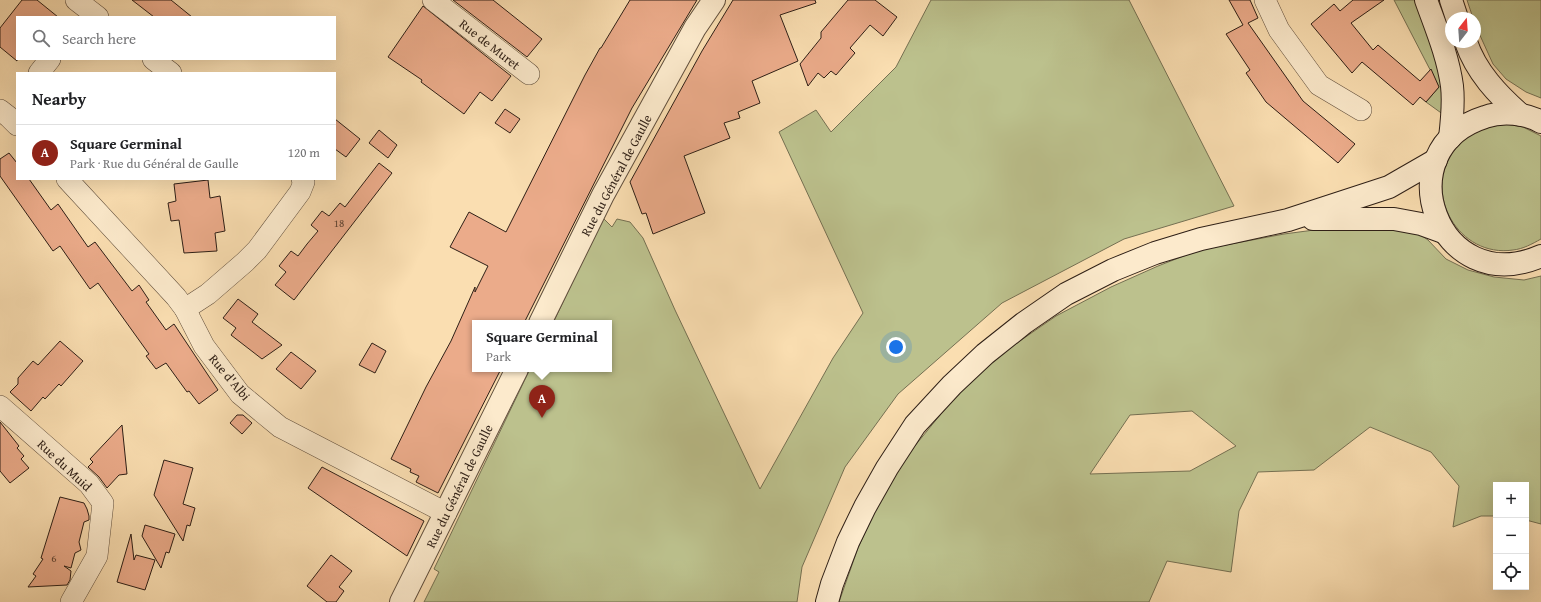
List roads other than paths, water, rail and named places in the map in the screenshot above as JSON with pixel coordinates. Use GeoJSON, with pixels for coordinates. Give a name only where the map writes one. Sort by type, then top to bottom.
{"type":"FeatureCollection","features":[{"type":"Feature","properties":{"kind":"main road","name":"Rue du Général de Gaulle"},"geometry":{"type":"LineString","coordinates":[[541,320],[603,195],[695,28],[714,0]]}},
{"type":"Feature","properties":{"kind":"main road"},"geometry":{"type":"LineString","coordinates":[[1426,0],[1448,66],[1452,87],[1453,113],[1450,138]]}},
{"type":"Feature","properties":{"kind":"main road"},"geometry":{"type":"LineString","coordinates":[[1451,0],[1456,12]]}},
{"type":"Feature","properties":{"kind":"main road"},"geometry":{"type":"LineString","coordinates":[[1468,48],[1482,74],[1500,96],[1531,119]]}},
{"type":"Feature","properties":{"kind":"main road"},"geometry":{"type":"LineString","coordinates":[[1531,119],[1506,113],[1482,118],[1461,128],[1450,138],[1436,160],[1431,178],[1430,197],[1435,215],[1443,232],[1466,254],[1486,262],[1513,265],[1528,262],[1541,256]]}},
{"type":"Feature","properties":{"kind":"main road"},"geometry":{"type":"LineString","coordinates":[[827,602],[832,584],[848,542],[865,507],[887,468],[916,425],[952,385],[985,354],[1024,323],[1066,294],[1113,270],[1155,253],[1201,238],[1288,220],[1389,187],[1436,160]]}},
{"type":"Feature","properties":{"kind":"main road"},"geometry":{"type":"LineString","coordinates":[[1288,220],[1343,218],[1394,219],[1416,223],[1443,232]]}},
{"type":"Feature","properties":{"kind":"main road","name":"Rue du Général de Gaulle"},"geometry":{"type":"LineString","coordinates":[[401,602],[516,372]]}},
{"type":"Feature","properties":{"kind":"street","name":"Rue de Muret"},"geometry":{"type":"LineString","coordinates":[[433,0],[529,74]]}},
{"type":"Feature","properties":{"kind":"street"},"geometry":{"type":"LineString","coordinates":[[1265,0],[1279,30],[1319,85],[1361,110]]}},
{"type":"Feature","properties":{"kind":"street"},"geometry":{"type":"LineString","coordinates":[[40,72],[49,60]]}},
{"type":"Feature","properties":{"kind":"street"},"geometry":{"type":"LineString","coordinates":[[154,60],[170,72]]}},
{"type":"Feature","properties":{"kind":"street","name":"Rue d'Albi"},"geometry":{"type":"LineString","coordinates":[[68,180],[176,297],[204,346],[240,394],[280,427],[446,513]]}},
{"type":"Feature","properties":{"kind":"street"},"geometry":{"type":"LineString","coordinates":[[184,309],[208,294],[257,250],[300,192],[304,182],[303,180]]}},
{"type":"Feature","properties":{"kind":"street","name":"Rue du Muid"},"geometry":{"type":"LineString","coordinates":[[0,406],[89,484],[103,503],[97,556],[71,602]]}},
{"type":"Feature","properties":{"kind":"place","name":"Square Germinal"},"geometry":{"type":"Point","coordinates":[542,418]}}]}
